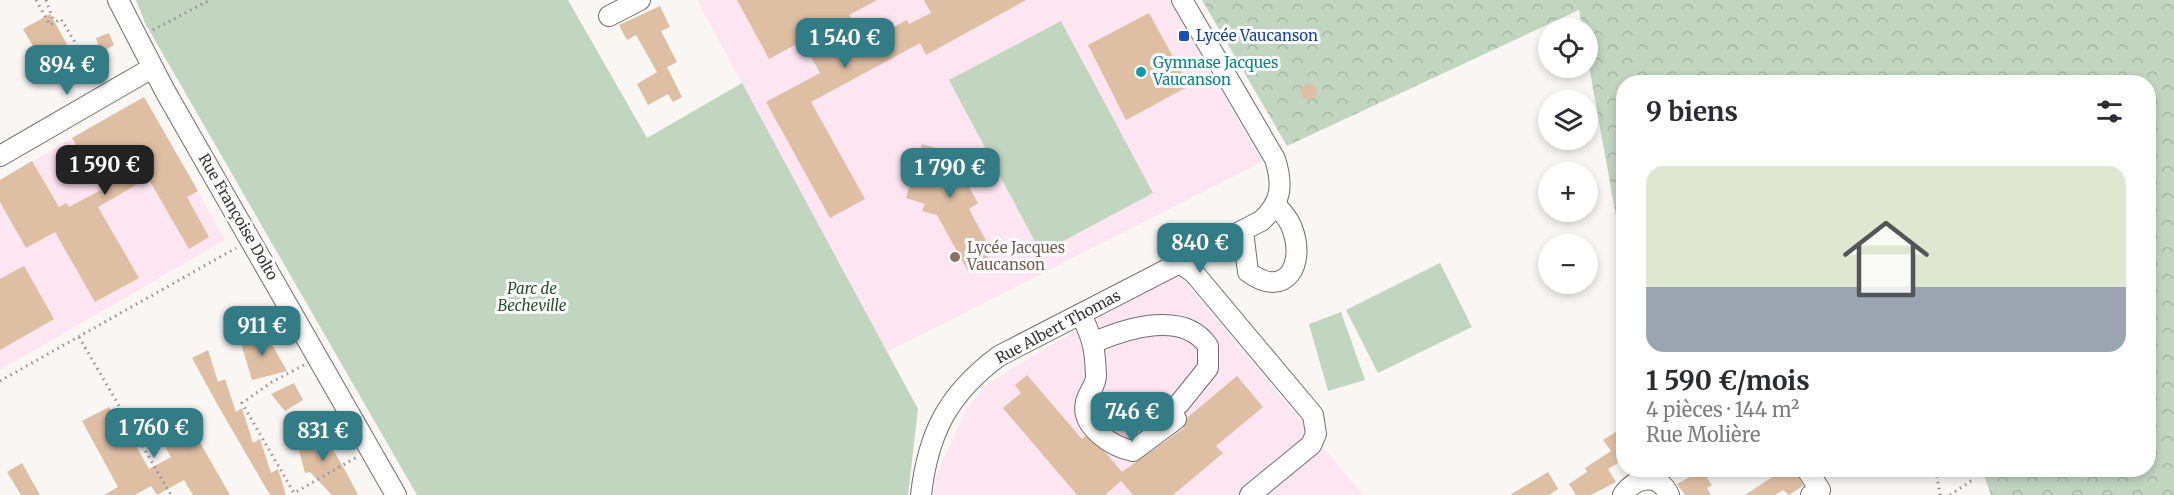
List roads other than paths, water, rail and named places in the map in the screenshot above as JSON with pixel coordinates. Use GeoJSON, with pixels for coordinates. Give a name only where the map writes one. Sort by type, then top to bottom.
{"type":"FeatureCollection","features":[{"type":"Feature","properties":{"kind":"street","name":"Rue Françoise Dolto"},"geometry":{"type":"LineString","coordinates":[[118,0],[152,68],[396,495]]}},
{"type":"Feature","properties":{"kind":"street"},"geometry":{"type":"LineString","coordinates":[[609,16],[640,0]]}},
{"type":"Feature","properties":{"kind":"street"},"geometry":{"type":"LineString","coordinates":[[1182,0],[1275,159],[1281,185],[1275,205],[1292,228],[1297,257],[1292,272],[1284,280],[1272,283],[1260,281],[1248,272],[1243,231]]}},
{"type":"Feature","properties":{"kind":"street"},"geometry":{"type":"LineString","coordinates":[[0,156],[152,68]]}},
{"type":"Feature","properties":{"kind":"street","name":"Rue Albert Thomas"},"geometry":{"type":"LineString","coordinates":[[921,495],[931,442],[940,420],[966,383],[999,356],[1243,231],[1261,221],[1275,205]]}},
{"type":"Feature","properties":{"kind":"street"},"geometry":{"type":"LineString","coordinates":[[1180,263],[1194,273],[1313,415],[1316,435],[1311,445],[1250,495]]}},
{"type":"Feature","properties":{"kind":"street"},"geometry":{"type":"LineString","coordinates":[[1081,314],[1095,342],[1096,378],[1085,403],[1086,414],[1100,434],[1122,449],[1133,451],[1178,412],[1208,368],[1208,346],[1195,331],[1167,325],[1129,330],[1095,342]]}},
{"type":"Feature","properties":{"kind":"street"},"geometry":{"type":"LineString","coordinates":[[1623,495],[1636,483],[1648,477]]}},
{"type":"Feature","properties":{"kind":"street"},"geometry":{"type":"LineString","coordinates":[[1656,477],[1669,495]]}},
{"type":"Feature","properties":{"kind":"street"},"geometry":{"type":"LineString","coordinates":[[1811,495],[1820,490],[1812,477]]}},
{"type":"Feature","properties":{"kind":"place","name":"Lycée Vaucanson"},"geometry":{"type":"Point","coordinates":[1184,36]}},
{"type":"Feature","properties":{"kind":"place","name":"Gymnase Jacques Vaucanson"},"geometry":{"type":"Point","coordinates":[1141,72]}},
{"type":"Feature","properties":{"kind":"place","name":"Lycée Jacques Vaucanson"},"geometry":{"type":"Point","coordinates":[955,257]}},
{"type":"Feature","properties":{"kind":"park label","name":"Parc de Becheville"},"geometry":{"type":"Point","coordinates":[532,298]}}]}
